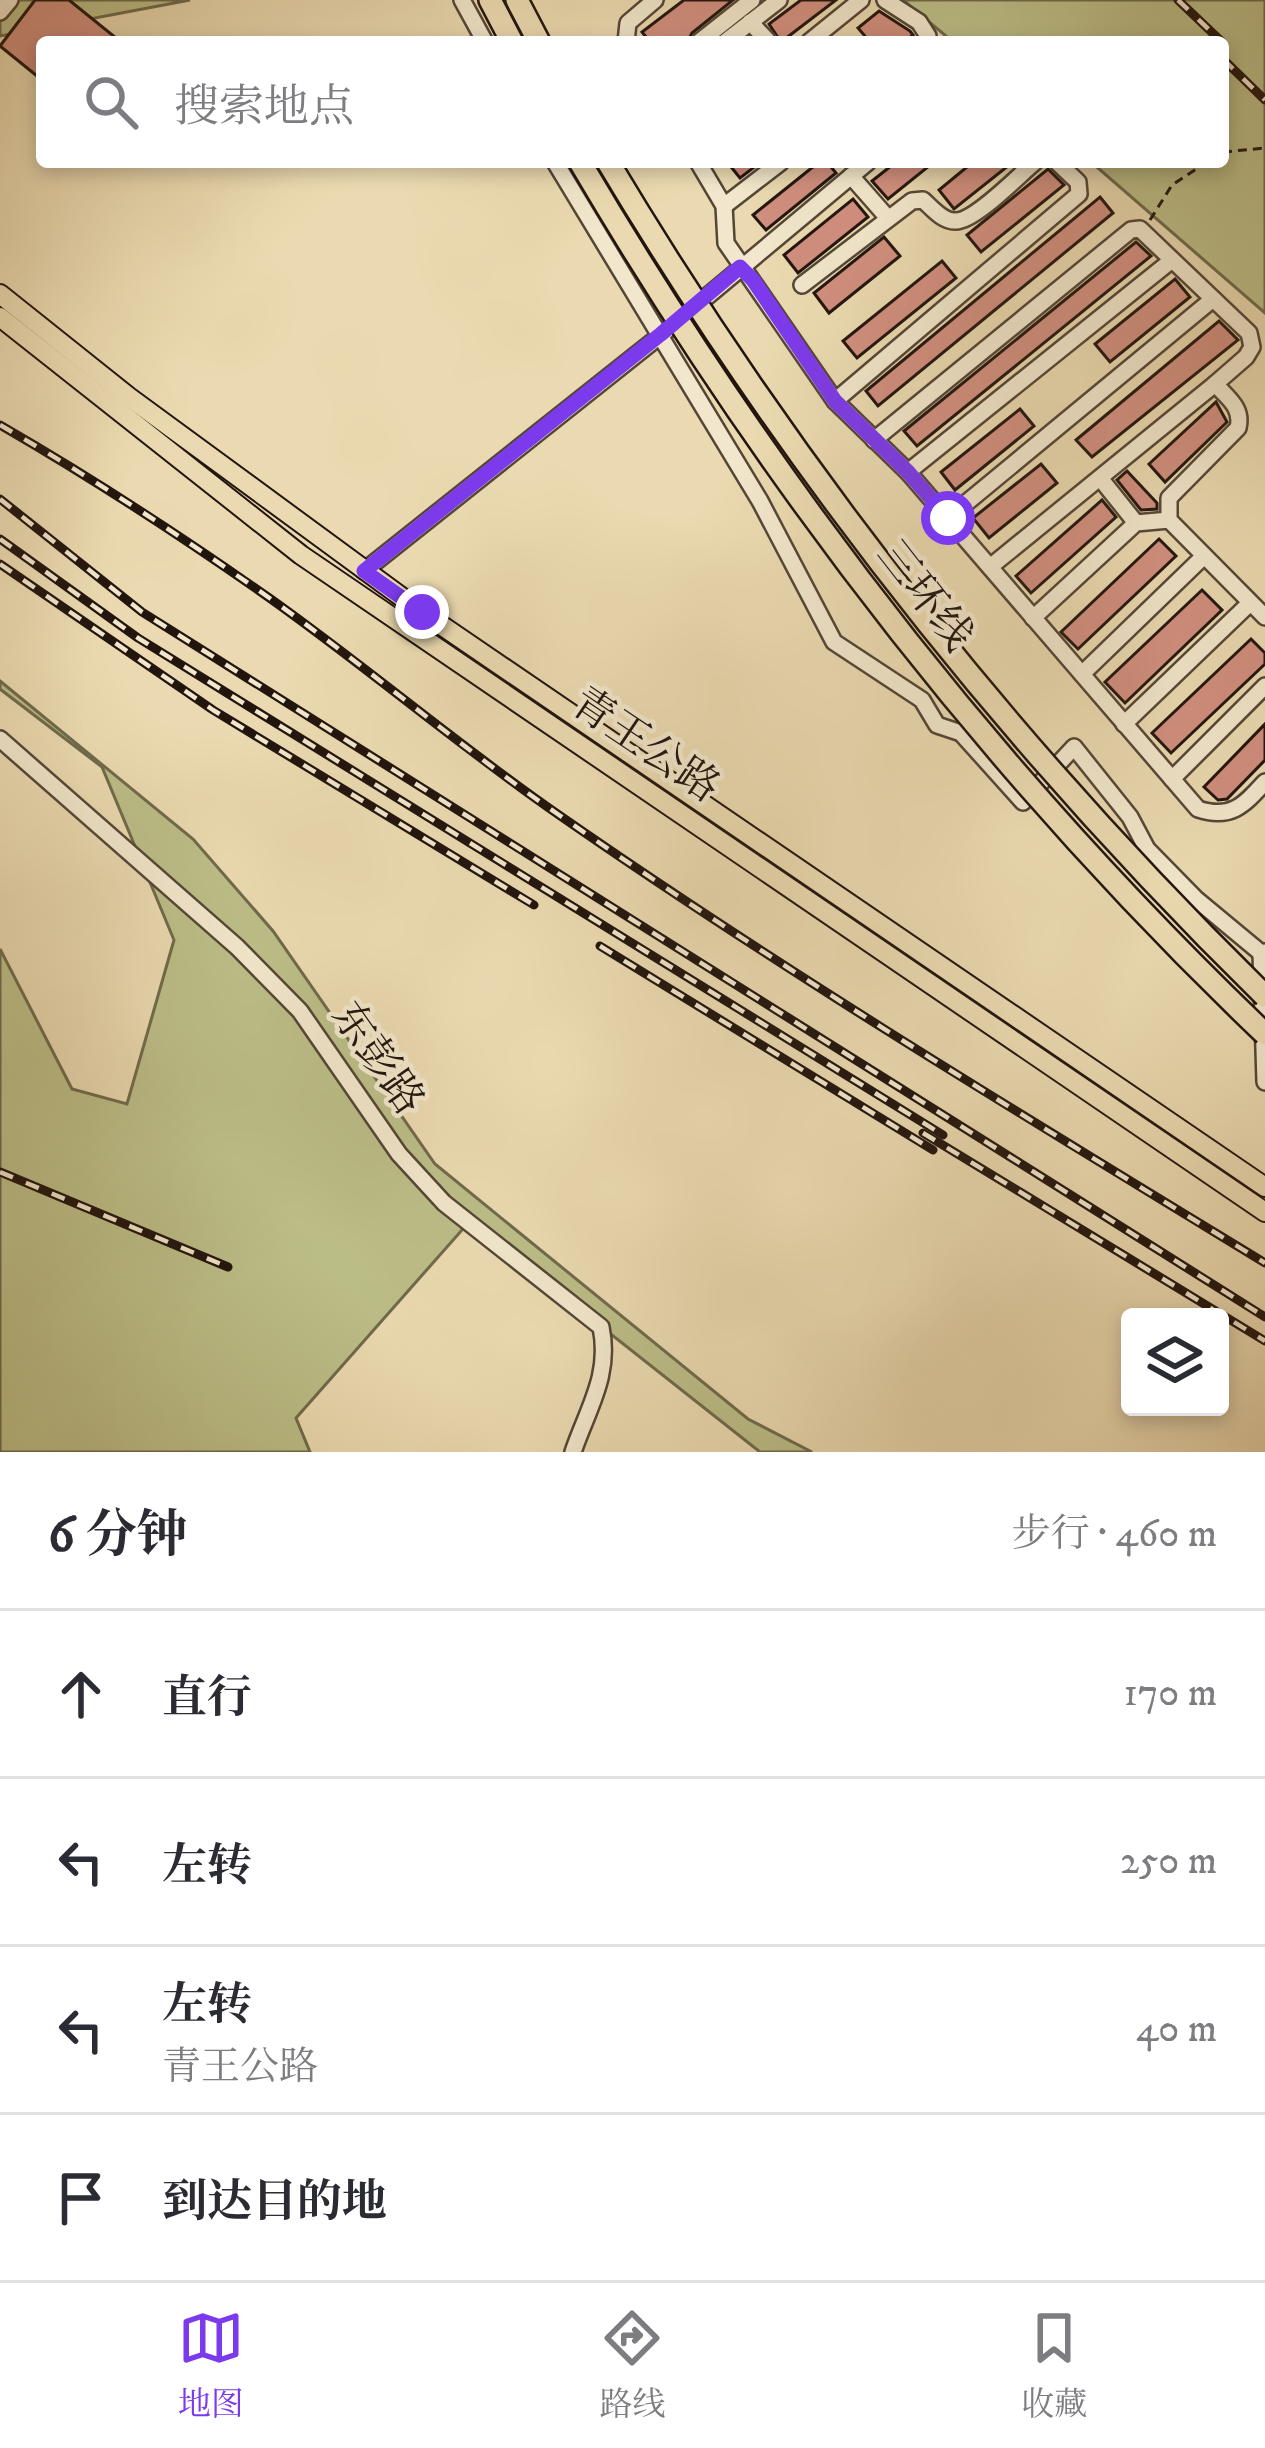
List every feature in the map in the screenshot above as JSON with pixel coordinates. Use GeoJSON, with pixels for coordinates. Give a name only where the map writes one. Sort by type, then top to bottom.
{"type":"FeatureCollection","features":[{"type":"Feature","properties":{"kind":"highway"},"geometry":{"type":"LineString","coordinates":[[490,0],[509,36]]}},
{"type":"Feature","properties":{"kind":"highway"},"geometry":{"type":"LineString","coordinates":[[517,0],[535,36]]}},
{"type":"Feature","properties":{"kind":"highway","name":"三环线"},"geometry":{"type":"LineString","coordinates":[[584,168],[654,287],[745,421],[898,628],[992,745],[1170,943],[1265,1034]]}},
{"type":"Feature","properties":{"kind":"highway","name":"三环线"},"geometry":{"type":"LineString","coordinates":[[612,168],[676,275],[779,427],[916,612],[1013,730],[1265,996]]}},
{"type":"Feature","properties":{"kind":"main road","name":"青王公路"},"geometry":{"type":"LineString","coordinates":[[0,294],[129,397],[364,571],[1265,1187]]}},
{"type":"Feature","properties":{"kind":"main road","name":"青王公路"},"geometry":{"type":"LineString","coordinates":[[0,316],[302,555],[1265,1212]]}},
{"type":"Feature","properties":{"kind":"street"},"geometry":{"type":"LineString","coordinates":[[0,12],[10,0]]}},
{"type":"Feature","properties":{"kind":"street"},"geometry":{"type":"LineString","coordinates":[[463,0],[482,36]]}},
{"type":"Feature","properties":{"kind":"street"},"geometry":{"type":"LineString","coordinates":[[627,36],[628,23],[655,0]]}},
{"type":"Feature","properties":{"kind":"street"},"geometry":{"type":"LineString","coordinates":[[707,36],[752,0]]}},
{"type":"Feature","properties":{"kind":"street"},"geometry":{"type":"LineString","coordinates":[[732,36],[779,0]]}},
{"type":"Feature","properties":{"kind":"street"},"geometry":{"type":"LineString","coordinates":[[816,36],[861,0]]}},
{"type":"Feature","properties":{"kind":"street"},"geometry":{"type":"LineString","coordinates":[[885,0],[919,22],[928,36]]}},
{"type":"Feature","properties":{"kind":"street"},"geometry":{"type":"LineString","coordinates":[[750,22],[763,36]]}},
{"type":"Feature","properties":{"kind":"street"},"geometry":{"type":"LineString","coordinates":[[559,168],[760,502],[834,643],[922,700],[938,725],[961,733],[1023,802],[1074,747],[1130,817],[1147,849],[1196,899],[1263,952],[1265,1082]]}},
{"type":"Feature","properties":{"kind":"street"},"geometry":{"type":"LineString","coordinates":[[702,168],[724,206],[726,242],[740,267],[835,401],[908,472],[1198,809],[1216,815],[1236,812],[1265,782]]}},
{"type":"Feature","properties":{"kind":"street"},"geometry":{"type":"LineString","coordinates":[[724,206],[773,168]]}},
{"type":"Feature","properties":{"kind":"street"},"geometry":{"type":"LineString","coordinates":[[364,571],[861,168]]}},
{"type":"Feature","properties":{"kind":"street"},"geometry":{"type":"LineString","coordinates":[[802,285],[913,200],[923,200],[945,219],[958,222],[1028,168]]}},
{"type":"Feature","properties":{"kind":"street"},"geometry":{"type":"LineString","coordinates":[[835,401],[1079,194],[1078,182],[1064,168]]}},
{"type":"Feature","properties":{"kind":"street"},"geometry":{"type":"LineString","coordinates":[[851,176],[887,217]]}},
{"type":"Feature","properties":{"kind":"street"},"geometry":{"type":"LineString","coordinates":[[874,440],[1131,230],[1140,229],[1249,333],[1252,347],[1246,357],[990,567]]}},
{"type":"Feature","properties":{"kind":"street"},"geometry":{"type":"LineString","coordinates":[[908,472],[1172,260]]}},
{"type":"Feature","properties":{"kind":"street"},"geometry":{"type":"LineString","coordinates":[[948,518],[1213,299]]}},
{"type":"Feature","properties":{"kind":"street"},"geometry":{"type":"LineString","coordinates":[[1215,384],[1238,407],[1238,428],[1169,498],[1169,520],[1265,617]]}},
{"type":"Feature","properties":{"kind":"street"},"geometry":{"type":"LineString","coordinates":[[1100,478],[1136,523]]}},
{"type":"Feature","properties":{"kind":"street"},"geometry":{"type":"LineString","coordinates":[[1033,617],[1136,523],[1169,520]]}},
{"type":"Feature","properties":{"kind":"street"},"geometry":{"type":"LineString","coordinates":[[1082,674],[1204,556]]}},
{"type":"Feature","properties":{"kind":"street"},"geometry":{"type":"LineString","coordinates":[[1124,724],[1250,603]]}},
{"type":"Feature","properties":{"kind":"street"},"geometry":{"type":"LineString","coordinates":[[1172,779],[1265,686]]}},
{"type":"Feature","properties":{"kind":"street","name":"东彭路"},"geometry":{"type":"LineString","coordinates":[[0,739],[236,947],[300,1011],[399,1154],[444,1203],[602,1328],[606,1349],[602,1383],[573,1452]]}},
{"type":"Feature","properties":{"kind":"path"},"geometry":{"type":"LineString","coordinates":[[1229,151],[1265,148]]}},
{"type":"Feature","properties":{"kind":"path"},"geometry":{"type":"LineString","coordinates":[[1140,229],[1154,217],[1172,185],[1199,168]]}},
{"type":"Feature","properties":{"kind":"green space"},"geometry":{"type":"Polygon","coordinates":[[[0,0],[190,0],[0,36],[0,0]]]}},
{"type":"Feature","properties":{"kind":"green space"},"geometry":{"type":"Polygon","coordinates":[[[903,0],[1265,0],[1265,313],[1098,168],[1229,168],[1229,36],[946,36],[903,0]]]}},
{"type":"Feature","properties":{"kind":"green space"},"geometry":{"type":"Polygon","coordinates":[[[0,681],[193,839],[273,931],[435,1164],[748,1419],[812,1452],[760,1452],[469,1222],[296,1418],[310,1452],[0,1452],[0,949],[72,1089],[127,1104],[174,940],[102,767],[0,689],[0,681]]]}},
{"type":"Feature","properties":{"kind":"building"},"geometry":{"type":"Polygon","coordinates":[[[35,0],[69,0],[114,36],[36,36],[36,75],[0,46],[35,0]]]}},
{"type":"Feature","properties":{"kind":"building"},"geometry":{"type":"Polygon","coordinates":[[[684,0],[733,0],[690,36],[645,36],[642,32],[684,0]]]}},
{"type":"Feature","properties":{"kind":"building"},"geometry":{"type":"Polygon","coordinates":[[[801,0],[836,0],[789,36],[777,36],[769,24],[801,0]]]}},
{"type":"Feature","properties":{"kind":"building"},"geometry":{"type":"Polygon","coordinates":[[[879,11],[913,35],[865,36],[858,28],[879,11]]]}},
{"type":"Feature","properties":{"kind":"building"},"geometry":{"type":"Polygon","coordinates":[[[732,168],[753,168],[740,178],[732,168]]]}},
{"type":"Feature","properties":{"kind":"building"},"geometry":{"type":"Polygon","coordinates":[[[812,168],[832,168],[836,173],[766,230],[753,215],[812,168]]]}},
{"type":"Feature","properties":{"kind":"building"},"geometry":{"type":"Polygon","coordinates":[[[888,168],[927,168],[888,199],[872,181],[888,168]]]}},
{"type":"Feature","properties":{"kind":"building"},"geometry":{"type":"Polygon","coordinates":[[[966,168],[1005,168],[954,209],[939,190],[966,168]]]}},
{"type":"Feature","properties":{"kind":"building"},"geometry":{"type":"Polygon","coordinates":[[[1048,169],[1064,185],[981,252],[967,235],[1048,169]]]}},
{"type":"Feature","properties":{"kind":"building"},"geometry":{"type":"Polygon","coordinates":[[[1100,197],[1113,213],[878,406],[866,391],[1100,197]]]}},
{"type":"Feature","properties":{"kind":"building"},"geometry":{"type":"Polygon","coordinates":[[[853,199],[868,217],[798,273],[784,255],[853,199]]]}},
{"type":"Feature","properties":{"kind":"building"},"geometry":{"type":"Polygon","coordinates":[[[884,237],[900,256],[829,313],[814,293],[884,237]]]}},
{"type":"Feature","properties":{"kind":"building"},"geometry":{"type":"Polygon","coordinates":[[[1136,242],[1151,256],[917,446],[904,431],[1136,242]]]}},
{"type":"Feature","properties":{"kind":"building"},"geometry":{"type":"Polygon","coordinates":[[[942,261],[956,278],[857,358],[843,341],[942,261]]]}},
{"type":"Feature","properties":{"kind":"building"},"geometry":{"type":"Polygon","coordinates":[[[1175,279],[1190,297],[1110,362],[1095,344],[1175,279]]]}},
{"type":"Feature","properties":{"kind":"building"},"geometry":{"type":"Polygon","coordinates":[[[1219,321],[1238,340],[1092,457],[1076,440],[1219,321]]]}},
{"type":"Feature","properties":{"kind":"building"},"geometry":{"type":"Polygon","coordinates":[[[1216,402],[1227,422],[1165,482],[1149,464],[1216,402]]]}},
{"type":"Feature","properties":{"kind":"building"},"geometry":{"type":"Polygon","coordinates":[[[1020,409],[1034,426],[955,490],[941,472],[1020,409]]]}},
{"type":"Feature","properties":{"kind":"building"},"geometry":{"type":"Polygon","coordinates":[[[1041,464],[1057,483],[989,538],[973,518],[1041,464]]]}},
{"type":"Feature","properties":{"kind":"building"},"geometry":{"type":"Polygon","coordinates":[[[1127,471],[1157,503],[1157,509],[1141,510],[1117,480],[1127,471]]]}},
{"type":"Feature","properties":{"kind":"building"},"geometry":{"type":"Polygon","coordinates":[[[1102,500],[1116,517],[1031,593],[1016,576],[1102,500]]]}},
{"type":"Feature","properties":{"kind":"building"},"geometry":{"type":"Polygon","coordinates":[[[1159,539],[1176,556],[1078,649],[1061,632],[1159,539]]]}},
{"type":"Feature","properties":{"kind":"building"},"geometry":{"type":"Polygon","coordinates":[[[1202,590],[1222,610],[1125,703],[1105,682],[1202,590]]]}},
{"type":"Feature","properties":{"kind":"building"},"geometry":{"type":"Polygon","coordinates":[[[1251,639],[1265,653],[1265,664],[1171,753],[1152,733],[1251,639]]]}},
{"type":"Feature","properties":{"kind":"building"},"geometry":{"type":"Polygon","coordinates":[[[1265,724],[1265,760],[1227,799],[1218,800],[1204,787],[1265,724]]]}},
{"type":"Feature","properties":{"kind":"railway"},"geometry":{"type":"LineString","coordinates":[[1178,0],[1216,36]]}},
{"type":"Feature","properties":{"kind":"railway"},"geometry":{"type":"LineString","coordinates":[[1229,65],[1265,100]]}},
{"type":"Feature","properties":{"kind":"railway"},"geometry":{"type":"LineString","coordinates":[[0,425],[235,574],[522,789],[732,932],[1265,1263]]}},
{"type":"Feature","properties":{"kind":"railway"},"geometry":{"type":"LineString","coordinates":[[0,499],[142,612],[1265,1317]]}},
{"type":"Feature","properties":{"kind":"railway"},"geometry":{"type":"LineString","coordinates":[[0,539],[138,638],[943,1135]]}},
{"type":"Feature","properties":{"kind":"railway"},"geometry":{"type":"LineString","coordinates":[[0,564],[213,710],[534,905]]}},
{"type":"Feature","properties":{"kind":"railway"},"geometry":{"type":"LineString","coordinates":[[600,946],[933,1150]]}},
{"type":"Feature","properties":{"kind":"railway"},"geometry":{"type":"LineString","coordinates":[[923,1133],[1265,1341]]}},
{"type":"Feature","properties":{"kind":"railway"},"geometry":{"type":"LineString","coordinates":[[0,1172],[228,1267]]}},
{"type":"Feature","properties":{"kind":"route"},"geometry":{"type":"LineString","coordinates":[[422,612],[364,571],[740,267],[835,401],[948,518]]}}]}
